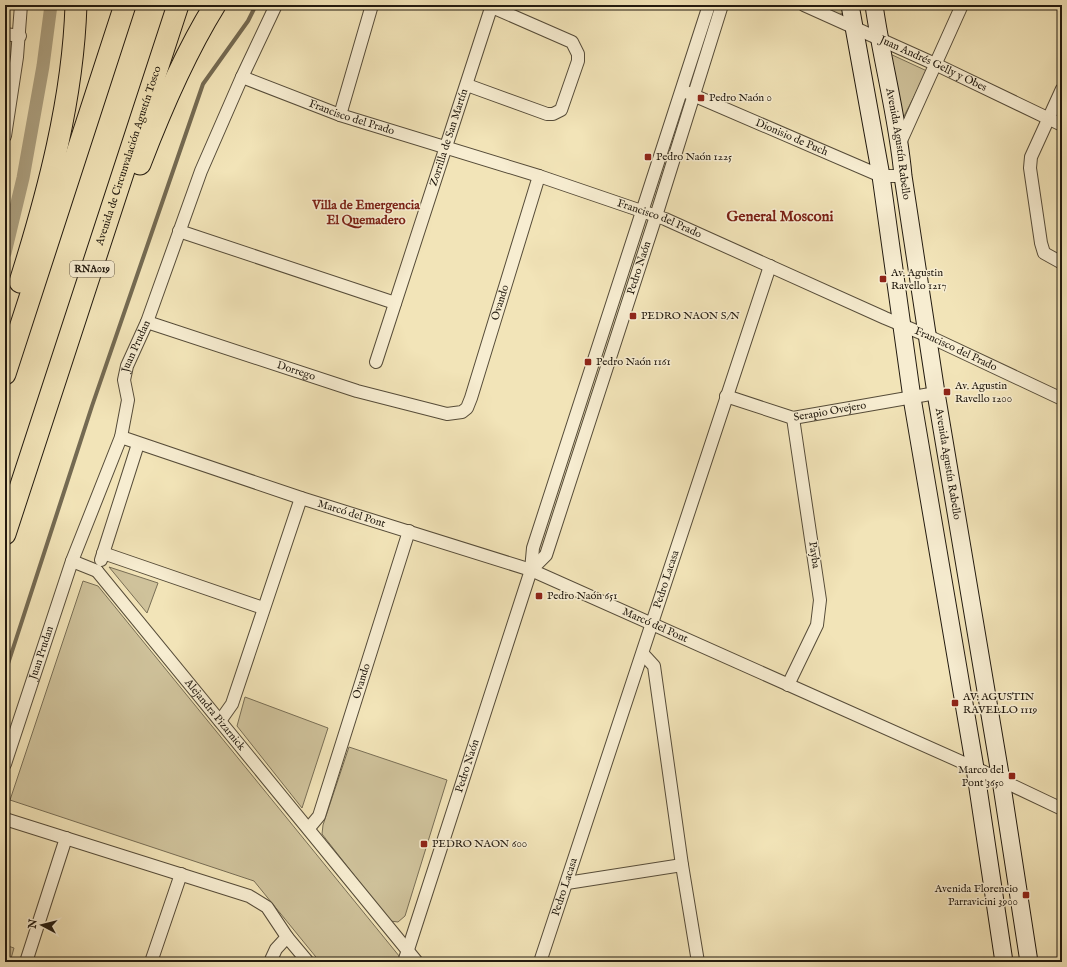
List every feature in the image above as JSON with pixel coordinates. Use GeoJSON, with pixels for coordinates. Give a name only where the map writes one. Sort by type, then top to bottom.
{"type":"FeatureCollection","features":[{"type":"Feature","properties":{"kind":"highway"},"geometry":{"type":"LineString","coordinates":[[5,335],[39,217],[60,132],[68,86],[76,5]]}},
{"type":"Feature","properties":{"kind":"highway"},"geometry":{"type":"LineString","coordinates":[[5,374],[125,5]]}},
{"type":"Feature","properties":{"kind":"highway","name":"Avenida de Circunvalación Agustín Tosco"},"geometry":{"type":"LineString","coordinates":[[5,534],[178,5]]}},
{"type":"Feature","properties":{"kind":"highway"},"geometry":{"type":"LineString","coordinates":[[100,243],[139,168],[174,82],[192,45],[215,5]]}},
{"type":"Feature","properties":{"kind":"main road","name":"Avenida Agustín Rabello"},"geometry":{"type":"LineString","coordinates":[[850,5],[881,176],[912,398],[975,768],[1004,962]]}},
{"type":"Feature","properties":{"kind":"main road","name":"Avenida Agustín Rabello"},"geometry":{"type":"LineString","coordinates":[[874,5],[878,38],[900,143],[903,176],[936,392],[1001,780],[1029,962]]}},
{"type":"Feature","properties":{"kind":"street"},"geometry":{"type":"LineString","coordinates":[[5,136],[20,36],[21,5]]}},
{"type":"Feature","properties":{"kind":"street","name":"Juan Prudan"},"geometry":{"type":"LineString","coordinates":[[5,764],[72,562],[122,437],[128,400],[124,380],[127,366],[148,322],[201,171],[242,77],[276,5]]}},
{"type":"Feature","properties":{"kind":"street"},"geometry":{"type":"LineString","coordinates":[[340,115],[372,5]]}},
{"type":"Feature","properties":{"kind":"street","name":"Pedro Naón"},"geometry":{"type":"LineString","coordinates":[[404,962],[531,570],[534,548],[709,5]]}},
{"type":"Feature","properties":{"kind":"street","name":"Pedro Naón"},"geometry":{"type":"LineString","coordinates":[[531,570],[546,555],[656,216],[722,5]]}},
{"type":"Feature","properties":{"kind":"street","name":"Juan Andrés Gelly y Obes"},"geometry":{"type":"LineString","coordinates":[[804,5],[935,64],[1062,125]]}},
{"type":"Feature","properties":{"kind":"street"},"geometry":{"type":"LineString","coordinates":[[900,143],[962,5]]}},
{"type":"Feature","properties":{"kind":"street"},"geometry":{"type":"LineString","coordinates":[[467,85],[547,114],[553,114],[561,110],[578,61],[578,54],[572,42],[492,6]]}},
{"type":"Feature","properties":{"kind":"street","name":"Zorrilla de San Martín"},"geometry":{"type":"LineString","coordinates":[[376,362],[492,6]]}},
{"type":"Feature","properties":{"kind":"street"},"geometry":{"type":"LineString","coordinates":[[5,34],[20,36]]}},
{"type":"Feature","properties":{"kind":"street","name":"Francisco del Prado"},"geometry":{"type":"LineString","coordinates":[[242,77],[340,115],[539,176],[656,216],[928,336],[1062,399]]}},
{"type":"Feature","properties":{"kind":"street"},"geometry":{"type":"LineString","coordinates":[[1062,89],[1031,157],[1030,168],[1041,243],[1044,253],[1062,264]]}},
{"type":"Feature","properties":{"kind":"street","name":"Dionisio de Puch"},"geometry":{"type":"LineString","coordinates":[[681,90],[694,94],[881,176],[903,176]]}},
{"type":"Feature","properties":{"kind":"street","name":"Ovando"},"geometry":{"type":"LineString","coordinates":[[447,414],[462,412],[467,408],[471,398],[539,176]]}},
{"type":"Feature","properties":{"kind":"street"},"geometry":{"type":"LineString","coordinates":[[179,231],[395,303]]}},
{"type":"Feature","properties":{"kind":"street","name":"Pedro Lacasa"},"geometry":{"type":"LineString","coordinates":[[540,962],[770,266]]}},
{"type":"Feature","properties":{"kind":"street","name":"Dorrego"},"geometry":{"type":"LineString","coordinates":[[148,322],[357,391],[447,414]]}},
{"type":"Feature","properties":{"kind":"street","name":"Serapio Ovejero"},"geometry":{"type":"LineString","coordinates":[[726,396],[793,418],[912,398],[936,392]]}},
{"type":"Feature","properties":{"kind":"street","name":"Payba"},"geometry":{"type":"LineString","coordinates":[[788,685],[817,625],[820,600],[793,418]]}},
{"type":"Feature","properties":{"kind":"street","name":"Marcó del Pont"},"geometry":{"type":"LineString","coordinates":[[122,437],[138,444],[301,498],[531,570],[975,768],[1062,809]]}},
{"type":"Feature","properties":{"kind":"street"},"geometry":{"type":"LineString","coordinates":[[72,562],[97,571],[138,444]]}},
{"type":"Feature","properties":{"kind":"street"},"geometry":{"type":"LineString","coordinates":[[220,721],[232,704],[301,498]]}},
{"type":"Feature","properties":{"kind":"street","name":"Ovando"},"geometry":{"type":"LineString","coordinates":[[309,828],[319,816],[409,531]]}},
{"type":"Feature","properties":{"kind":"street"},"geometry":{"type":"LineString","coordinates":[[103,553],[263,608]]}},
{"type":"Feature","properties":{"kind":"street","name":"Alejandra Pizarnick"},"geometry":{"type":"LineString","coordinates":[[97,571],[309,828],[417,962]]}},
{"type":"Feature","properties":{"kind":"street"},"geometry":{"type":"LineString","coordinates":[[643,654],[654,666],[682,866],[698,962]]}},
{"type":"Feature","properties":{"kind":"street"},"geometry":{"type":"LineString","coordinates":[[5,819],[249,896],[261,902],[308,962]]}},
{"type":"Feature","properties":{"kind":"street"},"geometry":{"type":"LineString","coordinates":[[26,962],[66,838]]}},
{"type":"Feature","properties":{"kind":"street"},"geometry":{"type":"LineString","coordinates":[[567,883],[682,866]]}},
{"type":"Feature","properties":{"kind":"street"},"geometry":{"type":"LineString","coordinates":[[151,962],[181,874]]}},
{"type":"Feature","properties":{"kind":"street"},"geometry":{"type":"LineString","coordinates":[[270,962],[276,949],[287,936]]}},
{"type":"Feature","properties":{"kind":"shaded area"},"geometry":{"type":"Polygon","coordinates":[[[816,5],[845,5],[843,13],[838,15],[816,5]]]}},
{"type":"Feature","properties":{"kind":"shaded area"},"geometry":{"type":"Polygon","coordinates":[[[888,53],[927,71],[900,124],[888,53]]]}},
{"type":"Feature","properties":{"kind":"shaded area"},"geometry":{"type":"Polygon","coordinates":[[[109,567],[158,583],[147,613],[109,567]]]}},
{"type":"Feature","properties":{"kind":"shaded area"},"geometry":{"type":"Polygon","coordinates":[[[83,581],[98,586],[404,962],[320,962],[254,881],[10,800],[83,581]]]}},
{"type":"Feature","properties":{"kind":"shaded area"},"geometry":{"type":"Polygon","coordinates":[[[245,697],[328,728],[302,808],[237,726],[245,697]]]}},
{"type":"Feature","properties":{"kind":"shaded area"},"geometry":{"type":"Polygon","coordinates":[[[349,747],[447,780],[405,916],[398,922],[390,921],[322,834],[323,825],[349,747]]]}},
{"type":"Feature","properties":{"kind":"shaded area"},"geometry":{"type":"Polygon","coordinates":[[[5,945],[14,948],[10,962],[5,962],[5,945]]]}},
{"type":"Feature","properties":{"kind":"waterway"},"geometry":{"type":"LineString","coordinates":[[5,253],[23,178],[43,66],[51,5]]}},
{"type":"Feature","properties":{"kind":"waterway"},"geometry":{"type":"LineString","coordinates":[[5,673],[92,406],[203,84],[248,21],[256,5]]}},
{"type":"Feature","properties":{"kind":"place","name":"Pedro Naón 0"},"geometry":{"type":"Point","coordinates":[701,98]}},
{"type":"Feature","properties":{"kind":"place","name":"Pedro Naón 1225"},"geometry":{"type":"Point","coordinates":[648,157]}},
{"type":"Feature","properties":{"kind":"place","name":"Av. Agustin Ravello 1217"},"geometry":{"type":"Point","coordinates":[883,279]}},
{"type":"Feature","properties":{"kind":"place","name":"PEDRO NAON S/N"},"geometry":{"type":"Point","coordinates":[633,316]}},
{"type":"Feature","properties":{"kind":"place","name":"Pedro Naón 1161"},"geometry":{"type":"Point","coordinates":[588,362]}},
{"type":"Feature","properties":{"kind":"place","name":"Av. Agustin Ravello 1200"},"geometry":{"type":"Point","coordinates":[947,392]}},
{"type":"Feature","properties":{"kind":"place","name":"Pedro Naón 651"},"geometry":{"type":"Point","coordinates":[539,596]}},
{"type":"Feature","properties":{"kind":"place","name":"AV. AGUSTIN RAVELLO 1119"},"geometry":{"type":"Point","coordinates":[955,703]}},
{"type":"Feature","properties":{"kind":"place","name":"Marco del Pont 3650"},"geometry":{"type":"Point","coordinates":[1012,776]}},
{"type":"Feature","properties":{"kind":"place","name":"PEDRO NAON 600"},"geometry":{"type":"Point","coordinates":[424,844]}},
{"type":"Feature","properties":{"kind":"place","name":"Avenida Florencio Parravicini 3900"},"geometry":{"type":"Point","coordinates":[1026,895]}},
{"type":"Feature","properties":{"kind":"district","name":"Villa de Emergencia El Quemadero"},"geometry":{"type":"Point","coordinates":[366,212]}},
{"type":"Feature","properties":{"kind":"district","name":"General Mosconi"},"geometry":{"type":"Point","coordinates":[780,216]}}]}
